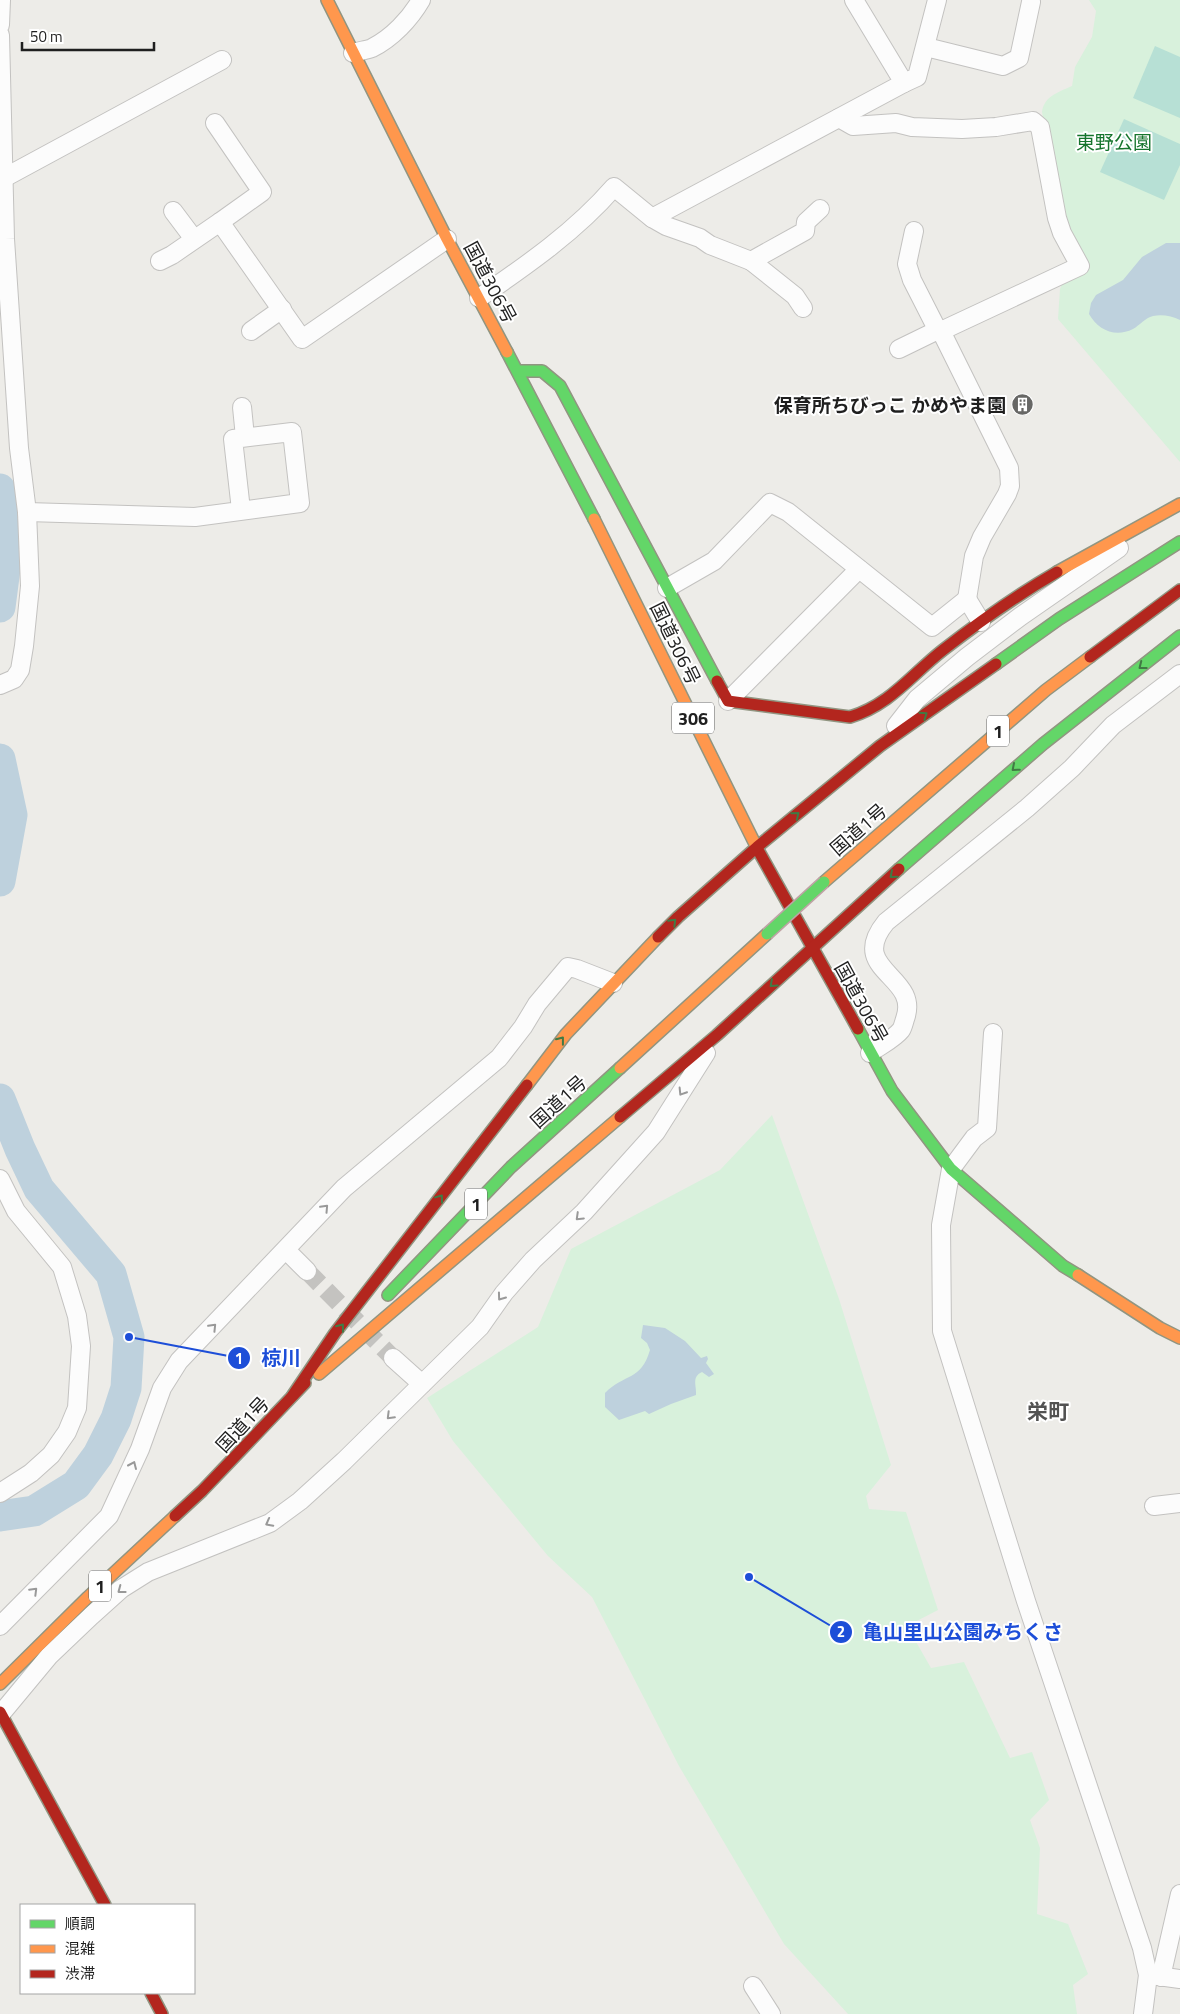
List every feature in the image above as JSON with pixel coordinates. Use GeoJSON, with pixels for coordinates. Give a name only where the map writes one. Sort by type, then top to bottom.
{"type":"FeatureCollection","features":[{"type":"Feature","properties":{"kind":"main road","name":"国道306号"},"geometry":{"type":"LineString","coordinates":[[327,0],[448,239],[579,489],[757,847],[892,1091],[951,1169],[1063,1266],[1160,1328],[1180,1338]]}},
{"type":"Feature","properties":{"kind":"main road"},"geometry":{"type":"LineString","coordinates":[[518,371],[542,371],[560,386],[728,702],[850,717],[868,712],[887,701],[919,669],[981,622],[1054,573],[1180,504]]}},
{"type":"Feature","properties":{"kind":"main road"},"geometry":{"type":"LineString","coordinates":[[293,1395],[335,1334],[566,1034],[678,917],[757,847],[880,746],[1059,619],[1180,542]]}},
{"type":"Feature","properties":{"kind":"main road","name":"国道1号"},"geometry":{"type":"LineString","coordinates":[[377,1307],[511,1167],[824,882],[1046,690],[1180,590]]}},
{"type":"Feature","properties":{"kind":"main road"},"geometry":{"type":"LineString","coordinates":[[293,1395],[717,1036],[859,904],[1043,744],[1180,636]]}},
{"type":"Feature","properties":{"kind":"main road","name":"国道1号"},"geometry":{"type":"LineString","coordinates":[[0,1684],[88,1597],[202,1491],[363,1321]]}},
{"type":"Feature","properties":{"kind":"main road"},"geometry":{"type":"LineString","coordinates":[[0,1714],[104,1904]]}},
{"type":"Feature","properties":{"kind":"main road"},"geometry":{"type":"LineString","coordinates":[[152,1994],[162,2014]]}},
{"type":"Feature","properties":{"kind":"street"},"geometry":{"type":"LineString","coordinates":[[0,25],[1,0]]}},
{"type":"Feature","properties":{"kind":"street"},"geometry":{"type":"LineString","coordinates":[[353,53],[372,48],[392,35],[405,22],[421,0]]}},
{"type":"Feature","properties":{"kind":"street"},"geometry":{"type":"LineString","coordinates":[[854,0],[904,83]]}},
{"type":"Feature","properties":{"kind":"street"},"geometry":{"type":"LineString","coordinates":[[652,218],[917,77],[937,0]]}},
{"type":"Feature","properties":{"kind":"street"},"geometry":{"type":"LineString","coordinates":[[926,47],[1003,66],[1019,58],[1031,2]]}},
{"type":"Feature","properties":{"kind":"street"},"geometry":{"type":"LineString","coordinates":[[0,35],[2,179],[19,439],[27,512],[30,586],[20,670],[7,682]]}},
{"type":"Feature","properties":{"kind":"street"},"geometry":{"type":"LineString","coordinates":[[2,179],[222,60]]}},
{"type":"Feature","properties":{"kind":"street"},"geometry":{"type":"LineString","coordinates":[[839,118],[853,126],[896,123],[912,127],[962,129],[996,127],[1033,121],[1040,127],[1057,218],[1062,233],[1080,266],[899,350]]}},
{"type":"Feature","properties":{"kind":"street"},"geometry":{"type":"LineString","coordinates":[[160,260],[172,255],[262,192],[215,123]]}},
{"type":"Feature","properties":{"kind":"street"},"geometry":{"type":"LineString","coordinates":[[480,298],[546,251],[602,201],[614,186],[652,218],[666,226],[700,238],[710,245],[752,261],[795,296],[803,308]]}},
{"type":"Feature","properties":{"kind":"street"},"geometry":{"type":"LineString","coordinates":[[752,261],[805,230],[806,222],[820,209]]}},
{"type":"Feature","properties":{"kind":"street"},"geometry":{"type":"LineString","coordinates":[[173,212],[194,239]]}},
{"type":"Feature","properties":{"kind":"street"},"geometry":{"type":"LineString","coordinates":[[220,222],[302,338],[448,239]]}},
{"type":"Feature","properties":{"kind":"street"},"geometry":{"type":"LineString","coordinates":[[914,231],[907,264],[912,280],[1010,468],[1010,486],[1007,494],[982,537],[974,556],[967,599],[981,622]]}},
{"type":"Feature","properties":{"kind":"street"},"geometry":{"type":"LineString","coordinates":[[251,332],[282,309]]}},
{"type":"Feature","properties":{"kind":"street"},"geometry":{"type":"LineString","coordinates":[[242,408],[245,437]]}},
{"type":"Feature","properties":{"kind":"street"},"geometry":{"type":"LineString","coordinates":[[27,512],[195,517],[300,503],[292,432],[232,439],[241,510]]}},
{"type":"Feature","properties":{"kind":"street"},"geometry":{"type":"LineString","coordinates":[[667,588],[714,561],[770,503],[788,512],[932,627],[967,599]]}},
{"type":"Feature","properties":{"kind":"street"},"geometry":{"type":"LineString","coordinates":[[880,746],[917,699],[960,662],[1021,616],[1180,504]]}},
{"type":"Feature","properties":{"kind":"street"},"geometry":{"type":"LineString","coordinates":[[728,702],[859,569]]}},
{"type":"Feature","properties":{"kind":"street"},"geometry":{"type":"LineString","coordinates":[[870,1053],[901,1030],[908,1011],[906,997],[899,984],[882,969],[875,958],[873,948],[875,938],[883,926],[904,906],[1027,808],[1072,768],[1113,724],[1178,678]]}},
{"type":"Feature","properties":{"kind":"street"},"geometry":{"type":"LineString","coordinates":[[0,1626],[109,1516],[140,1449],[162,1388],[179,1361],[344,1188],[499,1058],[523,1027],[537,1004],[568,967],[613,983]]}},
{"type":"Feature","properties":{"kind":"street"},"geometry":{"type":"LineString","coordinates":[[994,1033],[987,1128],[974,1138],[951,1169],[941,1225],[942,1331],[1026,1601],[1136,1929],[1154,1976]]}},
{"type":"Feature","properties":{"kind":"street"},"geometry":{"type":"LineString","coordinates":[[0,1714],[49,1656],[121,1589],[148,1572],[270,1523],[300,1501],[344,1461],[480,1326],[504,1293],[533,1260],[584,1212],[656,1132],[717,1036]]}},
{"type":"Feature","properties":{"kind":"street"},"geometry":{"type":"LineString","coordinates":[[0,1179],[16,1211],[62,1267],[77,1316],[81,1346],[77,1408],[67,1432],[52,1455],[32,1473],[0,1493]]}},
{"type":"Feature","properties":{"kind":"street"},"geometry":{"type":"LineString","coordinates":[[286,1250],[308,1271]]}},
{"type":"Feature","properties":{"kind":"street"},"geometry":{"type":"LineString","coordinates":[[393,1358],[422,1384]]}},
{"type":"Feature","properties":{"kind":"street"},"geometry":{"type":"LineString","coordinates":[[1154,1506],[1180,1503]]}},
{"type":"Feature","properties":{"kind":"street"},"geometry":{"type":"LineString","coordinates":[[1143,2014],[1154,1976],[1175,1938],[1180,1894]]}},
{"type":"Feature","properties":{"kind":"street"},"geometry":{"type":"LineString","coordinates":[[1154,1976],[1180,1979]]}},
{"type":"Feature","properties":{"kind":"street"},"geometry":{"type":"LineString","coordinates":[[753,1986],[771,2014]]}},
{"type":"Feature","properties":{"kind":"green space","name":"東野公園"},"geometry":{"type":"Polygon","coordinates":[[[1089,0],[1180,0],[1180,462],[1058,319],[1060,289],[1071,260],[1042,112],[1049,98],[1072,86],[1075,67],[1092,37],[1096,11],[1089,0]]]}},
{"type":"Feature","properties":{"kind":"green space"},"geometry":{"type":"Polygon","coordinates":[[[1155,46],[1180,57],[1180,118],[1133,98],[1155,46]]]}},
{"type":"Feature","properties":{"kind":"green space"},"geometry":{"type":"Polygon","coordinates":[[[1124,119],[1180,144],[1180,165],[1164,200],[1100,172],[1124,119]]]}},
{"type":"Feature","properties":{"kind":"green space"},"geometry":{"type":"Polygon","coordinates":[[[772,1115],[839,1299],[891,1465],[866,1496],[869,1509],[906,1512],[938,1610],[907,1626],[931,1668],[964,1662],[1010,1758],[1032,1752],[1049,1800],[1030,1820],[1040,1848],[1037,1914],[1068,1924],[1088,1974],[1073,1985],[1077,2014],[848,2014],[784,1944],[679,1766],[592,1597],[548,1556],[453,1441],[427,1398],[538,1327],[571,1249],[720,1170],[772,1115]]]}},
{"type":"Feature","properties":{"kind":"water"},"geometry":{"type":"Polygon","coordinates":[[[1166,243],[1180,243],[1180,320],[1174,317],[1153,316],[1147,318],[1133,329],[1120,333],[1108,331],[1097,324],[1089,314],[1091,303],[1096,295],[1123,280],[1142,257],[1166,243]]]}},
{"type":"Feature","properties":{"kind":"water"},"geometry":{"type":"Polygon","coordinates":[[[643,1325],[665,1328],[685,1341],[701,1358],[707,1356],[706,1363],[714,1374],[709,1377],[702,1372],[697,1376],[695,1382],[696,1395],[649,1414],[645,1411],[619,1420],[605,1407],[605,1393],[637,1372],[646,1360],[650,1350],[647,1343],[641,1338],[643,1325]]]}},
{"type":"Feature","properties":{"kind":"waterway"},"geometry":{"type":"LineString","coordinates":[[0,489],[6,561],[0,607]]}},
{"type":"Feature","properties":{"kind":"waterway"},"geometry":{"type":"LineString","coordinates":[[0,759],[12,815],[0,881]]}},
{"type":"Feature","properties":{"kind":"waterway"},"geometry":{"type":"LineString","coordinates":[[0,1099],[20,1149],[39,1189],[111,1274],[129,1337],[126,1388],[116,1419],[98,1455],[76,1485],[34,1511],[0,1516]]}},
{"type":"Feature","properties":{"kind":"tunnel"},"geometry":{"type":"LineString","coordinates":[[307,1271],[393,1358]]}},
{"type":"Feature","properties":{"kind":"traffic: fast"},"geometry":{"type":"LineString","coordinates":[[507,352],[594,519]]}},
{"type":"Feature","properties":{"kind":"traffic: fast"},"geometry":{"type":"LineString","coordinates":[[518,371],[542,371],[560,386],[717,681]]}},
{"type":"Feature","properties":{"kind":"traffic: fast"},"geometry":{"type":"LineString","coordinates":[[996,664],[1059,619],[1180,542]]}},
{"type":"Feature","properties":{"kind":"traffic: fast"},"geometry":{"type":"LineString","coordinates":[[899,869],[1043,744],[1180,636]]}},
{"type":"Feature","properties":{"kind":"traffic: fast"},"geometry":{"type":"LineString","coordinates":[[767,934],[824,882]]}},
{"type":"Feature","properties":{"kind":"traffic: fast"},"geometry":{"type":"LineString","coordinates":[[858,1029],[892,1091],[951,1169],[1063,1266],[1078,1275]]}},
{"type":"Feature","properties":{"kind":"traffic: fast"},"geometry":{"type":"LineString","coordinates":[[388,1295],[511,1167],[620,1068]]}},
{"type":"Feature","properties":{"kind":"traffic: slow"},"geometry":{"type":"LineString","coordinates":[[327,0],[447,239],[507,352]]}},
{"type":"Feature","properties":{"kind":"traffic: slow"},"geometry":{"type":"LineString","coordinates":[[1057,572],[1180,504]]}},
{"type":"Feature","properties":{"kind":"traffic: slow"},"geometry":{"type":"LineString","coordinates":[[594,519],[758,850]]}},
{"type":"Feature","properties":{"kind":"traffic: slow"},"geometry":{"type":"LineString","coordinates":[[824,882],[1046,690],[1090,657]]}},
{"type":"Feature","properties":{"kind":"traffic: slow"},"geometry":{"type":"LineString","coordinates":[[620,1068],[767,934]]}},
{"type":"Feature","properties":{"kind":"traffic: slow"},"geometry":{"type":"LineString","coordinates":[[527,1085],[566,1034],[658,937]]}},
{"type":"Feature","properties":{"kind":"traffic: slow"},"geometry":{"type":"LineString","coordinates":[[319,1374],[620,1117]]}},
{"type":"Feature","properties":{"kind":"traffic: slow"},"geometry":{"type":"LineString","coordinates":[[1078,1275],[1160,1328],[1180,1338]]}},
{"type":"Feature","properties":{"kind":"traffic: slow"},"geometry":{"type":"LineString","coordinates":[[0,1684],[88,1597],[175,1516]]}},
{"type":"Feature","properties":{"kind":"traffic: jam"},"geometry":{"type":"LineString","coordinates":[[717,681],[728,701],[850,717],[864,712],[889,697],[970,629],[1013,599],[1057,572]]}},
{"type":"Feature","properties":{"kind":"traffic: jam"},"geometry":{"type":"LineString","coordinates":[[1090,657],[1180,590]]}},
{"type":"Feature","properties":{"kind":"traffic: jam"},"geometry":{"type":"LineString","coordinates":[[658,937],[757,847],[880,746],[996,664]]}},
{"type":"Feature","properties":{"kind":"traffic: jam"},"geometry":{"type":"LineString","coordinates":[[758,850],[858,1029]]}},
{"type":"Feature","properties":{"kind":"traffic: jam"},"geometry":{"type":"LineString","coordinates":[[620,1117],[717,1035],[899,869]]}},
{"type":"Feature","properties":{"kind":"traffic: jam"},"geometry":{"type":"LineString","coordinates":[[293,1395],[335,1333],[527,1085]]}},
{"type":"Feature","properties":{"kind":"traffic: jam"},"geometry":{"type":"LineString","coordinates":[[175,1516],[202,1491],[305,1383]]}},
{"type":"Feature","properties":{"kind":"traffic: jam"},"geometry":{"type":"LineString","coordinates":[[0,1712],[104,1904]]}},
{"type":"Feature","properties":{"kind":"traffic: jam"},"geometry":{"type":"LineString","coordinates":[[152,1994],[162,2014]]}},
{"type":"Feature","properties":{"kind":"place","name":"保育所ちびっこ かめやま園"},"geometry":{"type":"Point","coordinates":[1022,404]}},
{"type":"Feature","properties":{"kind":"place","name":"椋川"},"geometry":{"type":"Point","coordinates":[129,1337]}},
{"type":"Feature","properties":{"kind":"place","name":"亀山里山公園みちくさ"},"geometry":{"type":"Point","coordinates":[749,1577]}},
{"type":"Feature","properties":{"kind":"district","name":"栄町"},"geometry":{"type":"Point","coordinates":[1048,1411]}}]}
